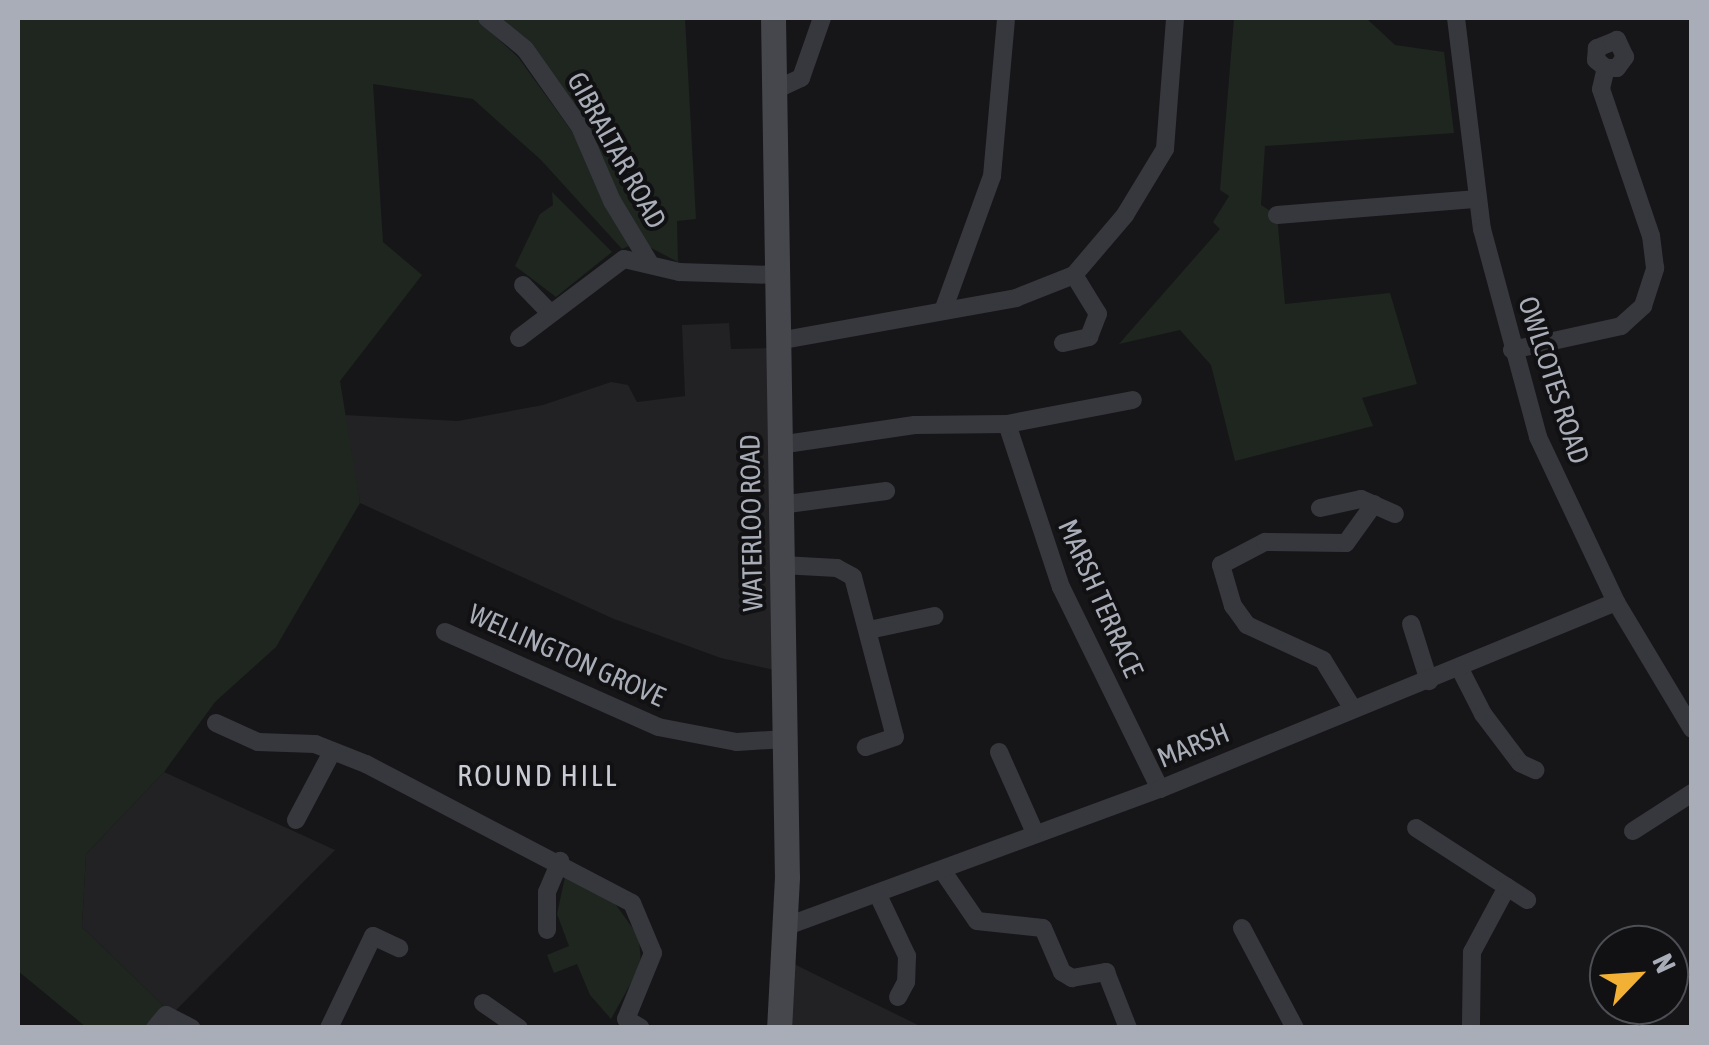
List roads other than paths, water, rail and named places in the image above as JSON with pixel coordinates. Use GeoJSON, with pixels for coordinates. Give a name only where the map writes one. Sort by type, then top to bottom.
{"type":"FeatureCollection","features":[{"type":"Feature","properties":{"kind":"main road","name":"WATERLOO ROAD"},"geometry":{"type":"LineString","coordinates":[[773,18],[787,926],[779,1028]]}},
{"type":"Feature","properties":{"kind":"street","name":"GIBRALTAR ROAD"},"geometry":{"type":"LineString","coordinates":[[487,18],[524,49],[580,127],[612,201],[650,262],[679,272],[777,275]]}},
{"type":"Feature","properties":{"kind":"street"},"geometry":{"type":"LineString","coordinates":[[775,90],[801,78],[822,18]]}},
{"type":"Feature","properties":{"kind":"street"},"geometry":{"type":"LineString","coordinates":[[944,308],[992,176],[1006,18]]}},
{"type":"Feature","properties":{"kind":"street"},"geometry":{"type":"LineString","coordinates":[[778,341],[1016,298],[1074,275],[1126,215],[1165,149],[1174,18]]}},
{"type":"Feature","properties":{"kind":"street","name":"OWLCOTES ROAD"},"geometry":{"type":"LineString","coordinates":[[1456,18],[1477,199],[1512,350],[1538,437],[1616,602],[1691,728]]}},
{"type":"Feature","properties":{"kind":"street"},"geometry":{"type":"LineString","coordinates":[[1512,350],[1621,326],[1644,306],[1655,268],[1651,236],[1614,137],[1601,89],[1606,68]]}},
{"type":"Feature","properties":{"kind":"street"},"geometry":{"type":"LineString","coordinates":[[1277,215],[1477,199]]}},
{"type":"Feature","properties":{"kind":"street"},"geometry":{"type":"LineString","coordinates":[[520,338],[614,263],[650,262]]}},
{"type":"Feature","properties":{"kind":"street"},"geometry":{"type":"LineString","coordinates":[[1063,342],[1089,337],[1098,314],[1074,275]]}},
{"type":"Feature","properties":{"kind":"street"},"geometry":{"type":"LineString","coordinates":[[523,286],[549,312]]}},
{"type":"Feature","properties":{"kind":"street"},"geometry":{"type":"LineString","coordinates":[[779,445],[915,425],[1007,424],[1133,400]]}},
{"type":"Feature","properties":{"kind":"street","name":"MARSH TERRACE"},"geometry":{"type":"LineString","coordinates":[[1007,424],[1061,587],[1160,789]]}},
{"type":"Feature","properties":{"kind":"street"},"geometry":{"type":"LineString","coordinates":[[780,505],[886,491]]}},
{"type":"Feature","properties":{"kind":"street"},"geometry":{"type":"LineString","coordinates":[[1320,508],[1350,498],[1395,514]]}},
{"type":"Feature","properties":{"kind":"street"},"geometry":{"type":"LineString","coordinates":[[1353,709],[1323,660],[1247,625],[1233,606],[1222,565],[1266,542],[1346,543],[1374,504]]}},
{"type":"Feature","properties":{"kind":"street"},"geometry":{"type":"LineString","coordinates":[[782,565],[837,568],[853,578],[895,737],[866,746]]}},
{"type":"Feature","properties":{"kind":"street","name":"MARSH"},"geometry":{"type":"LineString","coordinates":[[787,926],[944,873],[1035,833],[1160,789],[1353,709],[1429,682],[1616,602]]}},
{"type":"Feature","properties":{"kind":"street"},"geometry":{"type":"LineString","coordinates":[[869,630],[935,616]]}},
{"type":"Feature","properties":{"kind":"street"},"geometry":{"type":"LineString","coordinates":[[1412,624],[1429,682]]}},
{"type":"Feature","properties":{"kind":"street","name":"WELLINGTON GROVE"},"geometry":{"type":"LineString","coordinates":[[446,632],[658,727],[737,742],[785,739]]}},
{"type":"Feature","properties":{"kind":"street"},"geometry":{"type":"LineString","coordinates":[[1460,669],[1482,714],[1520,763],[1535,770]]}},
{"type":"Feature","properties":{"kind":"street"},"geometry":{"type":"LineString","coordinates":[[216,723],[274,746],[315,744],[560,861],[632,902],[648,928],[650,974],[628,1025]]}},
{"type":"Feature","properties":{"kind":"street"},"geometry":{"type":"LineString","coordinates":[[296,820],[332,752]]}},
{"type":"Feature","properties":{"kind":"street"},"geometry":{"type":"LineString","coordinates":[[999,752],[1035,833]]}},
{"type":"Feature","properties":{"kind":"street"},"geometry":{"type":"LineString","coordinates":[[1633,831],[1692,793]]}},
{"type":"Feature","properties":{"kind":"street"},"geometry":{"type":"LineString","coordinates":[[1416,828],[1527,900]]}},
{"type":"Feature","properties":{"kind":"street"},"geometry":{"type":"LineString","coordinates":[[547,930],[548,892],[560,861]]}},
{"type":"Feature","properties":{"kind":"street"},"geometry":{"type":"LineString","coordinates":[[944,873],[974,930],[1043,928],[1062,972],[1072,978],[1106,972],[1128,1028]]}},
{"type":"Feature","properties":{"kind":"street"},"geometry":{"type":"LineString","coordinates":[[1471,1028],[1472,952],[1507,887]]}},
{"type":"Feature","properties":{"kind":"street"},"geometry":{"type":"LineString","coordinates":[[878,895],[907,956],[906,982],[898,997]]}},
{"type":"Feature","properties":{"kind":"street"},"geometry":{"type":"LineString","coordinates":[[1242,928],[1295,1028]]}},
{"type":"Feature","properties":{"kind":"street"},"geometry":{"type":"LineString","coordinates":[[329,1028],[368,933],[399,948]]}},
{"type":"Feature","properties":{"kind":"street"},"geometry":{"type":"LineString","coordinates":[[484,1003],[519,1028]]}},
{"type":"Feature","properties":{"kind":"street"},"geometry":{"type":"LineString","coordinates":[[160,1022],[192,1028]]}},
{"type":"Feature","properties":{"kind":"district","name":"ROUND HILL"},"geometry":{"type":"Point","coordinates":[538,775]}}]}
